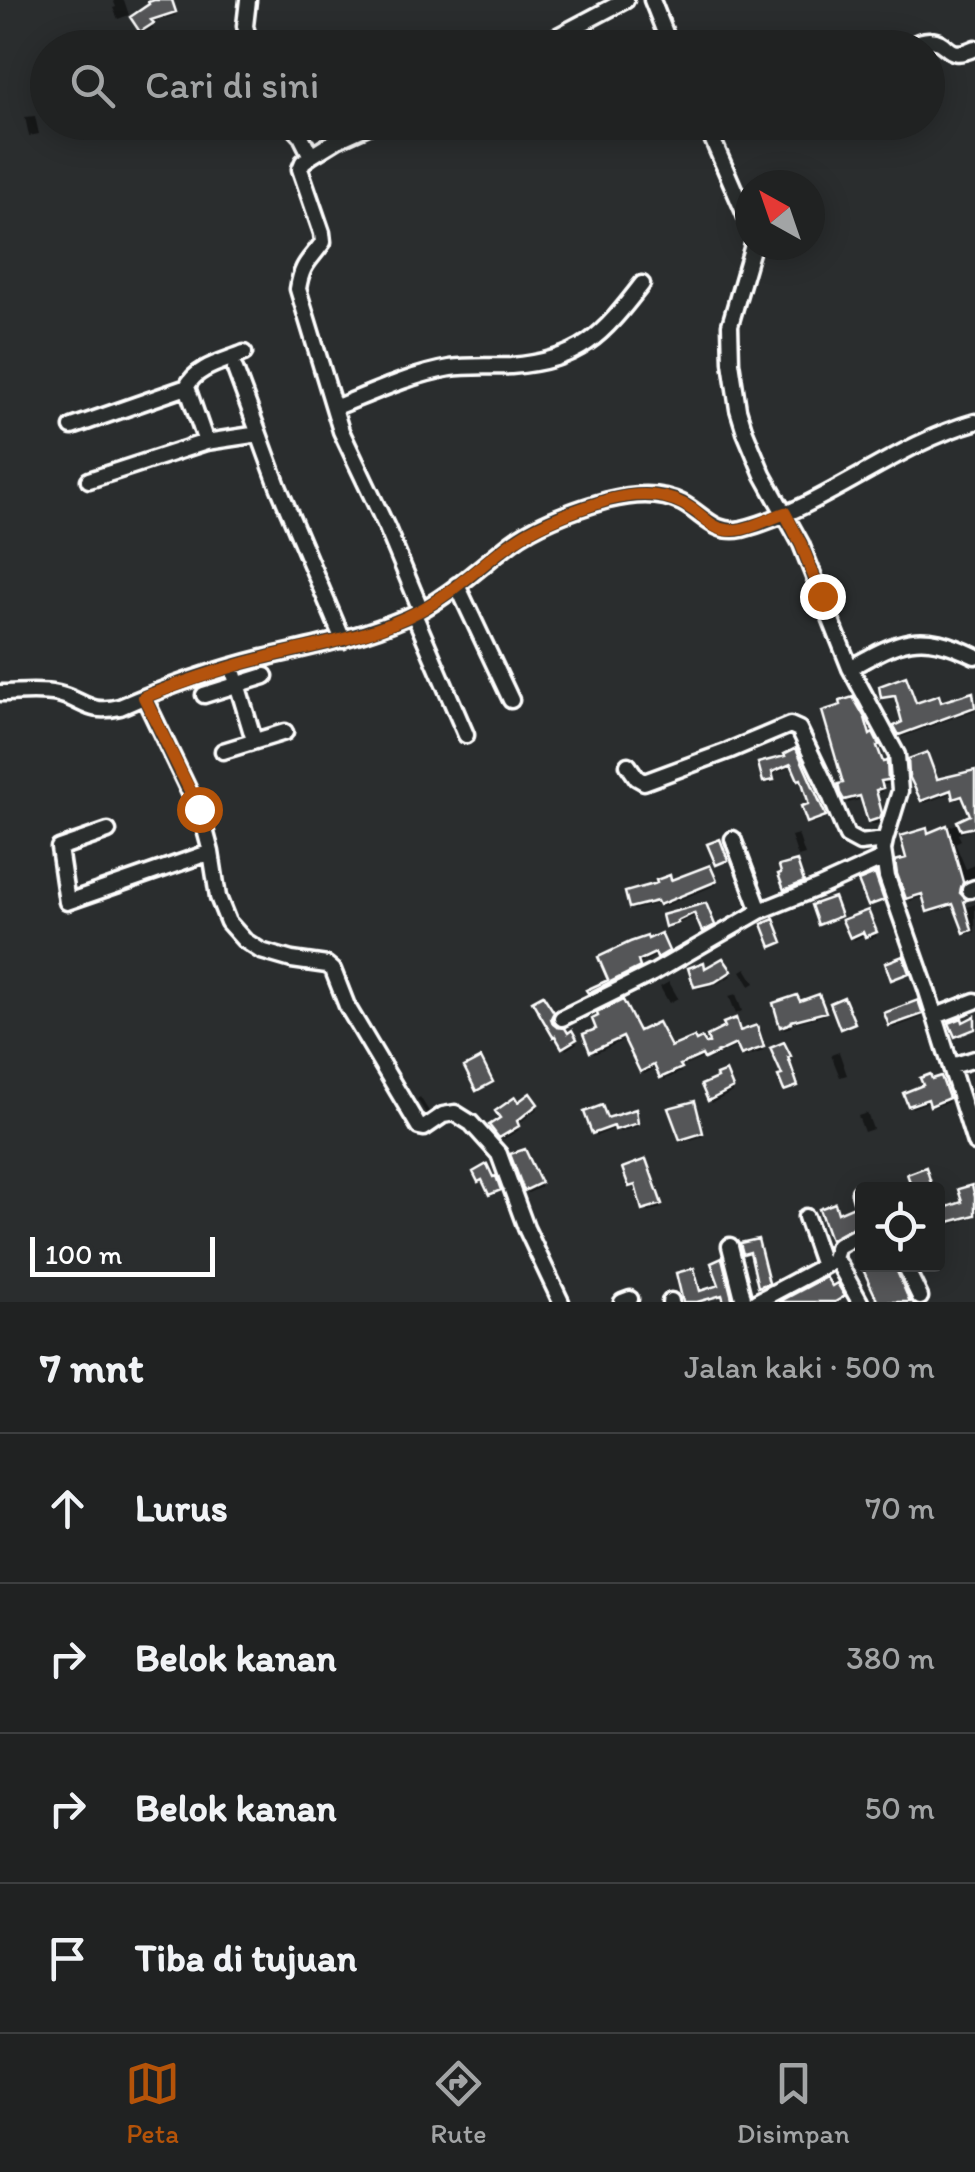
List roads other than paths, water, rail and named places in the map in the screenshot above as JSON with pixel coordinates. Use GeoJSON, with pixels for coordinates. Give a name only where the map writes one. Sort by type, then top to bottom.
{"type":"FeatureCollection","features":[{"type":"Feature","properties":{"kind":"street"},"geometry":{"type":"LineString","coordinates":[[247,30],[248,0]]}},
{"type":"Feature","properties":{"kind":"street"},"geometry":{"type":"LineString","coordinates":[[569,30],[626,0]]}},
{"type":"Feature","properties":{"kind":"street"},"geometry":{"type":"LineString","coordinates":[[652,0],[664,30]]}},
{"type":"Feature","properties":{"kind":"street"},"geometry":{"type":"LineString","coordinates":[[945,48],[962,54],[975,48]]}},
{"type":"Feature","properties":{"kind":"street"},"geometry":{"type":"LineString","coordinates":[[303,140],[311,156]]}},
{"type":"Feature","properties":{"kind":"street"},"geometry":{"type":"LineString","coordinates":[[338,140],[303,162],[300,169],[322,242],[309,256],[298,290],[348,447],[387,528],[466,735]]}},
{"type":"Feature","properties":{"kind":"street"},"geometry":{"type":"LineString","coordinates":[[712,140],[735,192]]}},
{"type":"Feature","properties":{"kind":"street"},"geometry":{"type":"LineString","coordinates":[[748,260],[730,325],[738,409],[763,475],[801,544],[850,668],[899,765],[900,791],[885,840],[889,885],[936,1016],[975,1143]]}},
{"type":"Feature","properties":{"kind":"street"},"geometry":{"type":"LineString","coordinates":[[334,408],[436,371],[513,366],[580,349],[601,334],[642,284]]}},
{"type":"Feature","properties":{"kind":"street"},"geometry":{"type":"LineString","coordinates":[[206,442],[187,386],[201,371],[244,353]]}},
{"type":"Feature","properties":{"kind":"street"},"geometry":{"type":"LineString","coordinates":[[235,369],[278,486],[344,640]]}},
{"type":"Feature","properties":{"kind":"street"},"geometry":{"type":"LineString","coordinates":[[72,427],[187,386]]}},
{"type":"Feature","properties":{"kind":"street"},"geometry":{"type":"LineString","coordinates":[[0,692],[59,694],[99,710],[120,708],[232,667],[363,635],[417,612],[534,528],[607,500],[636,494],[670,498],[682,502],[710,524],[726,530],[743,528],[785,513],[877,464],[975,422]]}},
{"type":"Feature","properties":{"kind":"street"},"geometry":{"type":"LineString","coordinates":[[89,480],[206,442],[259,434]]}},
{"type":"Feature","properties":{"kind":"street"},"geometry":{"type":"LineString","coordinates":[[457,585],[511,700]]}},
{"type":"Feature","properties":{"kind":"street"},"geometry":{"type":"LineString","coordinates":[[850,668],[888,646],[912,640],[935,642],[975,656]]}},
{"type":"Feature","properties":{"kind":"street"},"geometry":{"type":"LineString","coordinates":[[232,667],[254,740]]}},
{"type":"Feature","properties":{"kind":"street"},"geometry":{"type":"LineString","coordinates":[[204,694],[265,676]]}},
{"type":"Feature","properties":{"kind":"street"},"geometry":{"type":"LineString","coordinates":[[144,697],[199,809],[222,911],[234,930],[261,951],[327,965],[333,970],[346,1006],[420,1127],[455,1113],[471,1123],[500,1154],[526,1228],[561,1302]]}},
{"type":"Feature","properties":{"kind":"street"},"geometry":{"type":"LineString","coordinates":[[628,765],[644,782],[793,726],[799,729],[847,836],[860,843],[885,840]]}},
{"type":"Feature","properties":{"kind":"street"},"geometry":{"type":"LineString","coordinates":[[223,751],[286,732]]}},
{"type":"Feature","properties":{"kind":"street"},"geometry":{"type":"LineString","coordinates":[[108,832],[60,848],[67,902],[211,852]]}},
{"type":"Feature","properties":{"kind":"street"},"geometry":{"type":"LineString","coordinates":[[733,839],[760,910]]}},
{"type":"Feature","properties":{"kind":"street"},"geometry":{"type":"LineString","coordinates":[[562,1018],[653,973],[760,910],[884,858]]}},
{"type":"Feature","properties":{"kind":"street"},"geometry":{"type":"LineString","coordinates":[[936,1016],[975,1002]]}},
{"type":"Feature","properties":{"kind":"street"},"geometry":{"type":"LineString","coordinates":[[952,1066],[975,1059]]}},
{"type":"Feature","properties":{"kind":"street"},"geometry":{"type":"LineString","coordinates":[[806,1217],[828,1263]]}},
{"type":"Feature","properties":{"kind":"street"},"geometry":{"type":"LineString","coordinates":[[756,1302],[828,1263],[838,1246],[855,1237]]}},
{"type":"Feature","properties":{"kind":"street"},"geometry":{"type":"LineString","coordinates":[[730,1246],[744,1302]]}},
{"type":"Feature","properties":{"kind":"street"},"geometry":{"type":"LineString","coordinates":[[828,1263],[839,1264],[857,1301]]}},
{"type":"Feature","properties":{"kind":"street"},"geometry":{"type":"LineString","coordinates":[[908,1272],[920,1297]]}}]}
